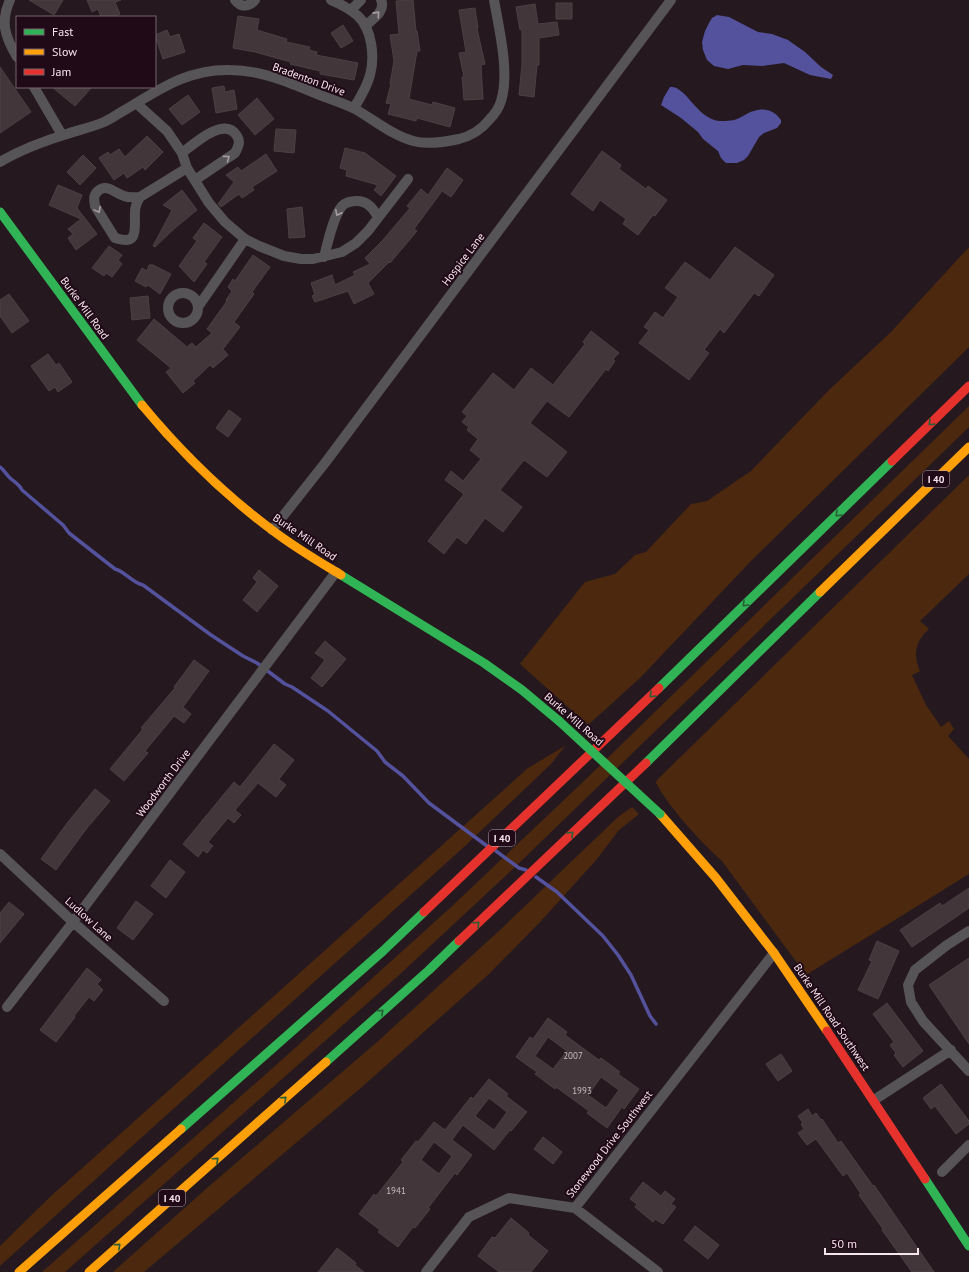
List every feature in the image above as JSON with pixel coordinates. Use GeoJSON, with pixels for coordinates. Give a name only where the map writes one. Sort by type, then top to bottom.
{"type":"FeatureCollection","features":[{"type":"Feature","properties":{"kind":"main road","name":"Burke Mill Road"},"geometry":{"type":"LineString","coordinates":[[0,212],[135,396],[159,426],[220,487],[272,530],[336,572],[484,663],[522,690],[559,720],[660,814]]}},
{"type":"Feature","properties":{"kind":"main road"},"geometry":{"type":"LineString","coordinates":[[943,412],[969,380]]}},
{"type":"Feature","properties":{"kind":"main road","name":"I 40"},"geometry":{"type":"LineString","coordinates":[[19,1272],[383,951],[591,754],[969,386]]}},
{"type":"Feature","properties":{"kind":"main road","name":"I 40"},"geometry":{"type":"LineString","coordinates":[[89,1272],[429,970],[623,785],[969,447]]}},
{"type":"Feature","properties":{"kind":"main road"},"geometry":{"type":"LineString","coordinates":[[902,511],[969,456]]}},
{"type":"Feature","properties":{"kind":"main road","name":"Burke Mill Road Southwest"},"geometry":{"type":"LineString","coordinates":[[660,814],[716,878],[774,953],[874,1100],[969,1246]]}},
{"type":"Feature","properties":{"kind":"street"},"geometry":{"type":"LineString","coordinates":[[10,0],[4,20],[6,37],[16,55]]}},
{"type":"Feature","properties":{"kind":"street"},"geometry":{"type":"LineString","coordinates":[[235,0],[238,4],[243,6],[252,4],[255,0]]}},
{"type":"Feature","properties":{"kind":"street"},"geometry":{"type":"LineString","coordinates":[[331,0],[342,4],[359,17],[366,26],[370,40],[373,63],[364,90],[354,108]]}},
{"type":"Feature","properties":{"kind":"street"},"geometry":{"type":"LineString","coordinates":[[351,10],[361,0]]}},
{"type":"Feature","properties":{"kind":"street"},"geometry":{"type":"LineString","coordinates":[[366,26],[382,8],[381,0]]}},
{"type":"Feature","properties":{"kind":"street","name":"Bradenton Drive"},"geometry":{"type":"LineString","coordinates":[[0,162],[12,155],[62,135],[105,122],[173,82],[197,74],[231,70],[280,79],[354,108],[398,135],[414,141],[448,141],[465,137],[476,133],[496,113],[504,91],[504,58],[494,0]]}},
{"type":"Feature","properties":{"kind":"street","name":"Hospice Lane"},"geometry":{"type":"LineString","coordinates":[[272,530],[330,456],[671,0]]}},
{"type":"Feature","properties":{"kind":"street"},"geometry":{"type":"LineString","coordinates":[[35,88],[62,135]]}},
{"type":"Feature","properties":{"kind":"street"},"geometry":{"type":"LineString","coordinates":[[136,103],[167,131],[182,153],[187,168],[209,203],[225,222],[245,239],[284,256],[301,259],[324,257],[342,252],[356,243],[378,218],[408,179]]}},
{"type":"Feature","properties":{"kind":"street"},"geometry":{"type":"LineString","coordinates":[[182,153],[219,128],[228,129],[235,132],[239,139],[239,146],[235,153],[195,180]]}},
{"type":"Feature","properties":{"kind":"street"},"geometry":{"type":"LineString","coordinates":[[140,197],[130,198],[106,188],[100,189],[95,194],[95,206],[115,238],[122,240],[128,239],[134,235],[136,229],[134,211],[136,202],[140,197],[187,168]]}},
{"type":"Feature","properties":{"kind":"street"},"geometry":{"type":"LineString","coordinates":[[324,257],[337,215],[343,205],[352,201],[360,201],[369,205],[374,210],[378,218]]}},
{"type":"Feature","properties":{"kind":"street"},"geometry":{"type":"LineString","coordinates":[[198,307],[245,239]]}},
{"type":"Feature","properties":{"kind":"street","name":"Woodworth Drive"},"geometry":{"type":"LineString","coordinates":[[7,1007],[73,922],[336,572]]}},
{"type":"Feature","properties":{"kind":"street","name":"Ludlow Lane"},"geometry":{"type":"LineString","coordinates":[[0,854],[73,922],[164,1001]]}},
{"type":"Feature","properties":{"kind":"street"},"geometry":{"type":"LineString","coordinates":[[969,931],[947,945],[915,970],[908,985],[911,1002],[923,1022],[951,1050],[969,1071]]}},
{"type":"Feature","properties":{"kind":"street","name":"Stonewood Drive Southwest"},"geometry":{"type":"LineString","coordinates":[[426,1272],[469,1217],[508,1198],[575,1208],[774,953]]}},
{"type":"Feature","properties":{"kind":"street"},"geometry":{"type":"LineString","coordinates":[[874,1100],[951,1050]]}},
{"type":"Feature","properties":{"kind":"street"},"geometry":{"type":"LineString","coordinates":[[942,1172],[969,1145]]}},
{"type":"Feature","properties":{"kind":"street"},"geometry":{"type":"LineString","coordinates":[[575,1208],[658,1272]]}},
{"type":"Feature","properties":{"kind":"shaded area"},"geometry":{"type":"Polygon","coordinates":[[[717,15],[729,17],[758,32],[772,34],[788,40],[833,75],[831,79],[810,75],[784,63],[762,66],[743,65],[728,69],[714,66],[707,60],[702,42],[709,23],[712,18],[717,15]]]}},
{"type":"Feature","properties":{"kind":"shaded area"},"geometry":{"type":"Polygon","coordinates":[[[670,87],[681,91],[711,119],[728,121],[762,109],[776,114],[781,120],[781,123],[777,128],[764,133],[759,137],[744,160],[737,163],[726,163],[721,158],[718,151],[703,139],[698,132],[681,118],[661,105],[670,87]]]}},
{"type":"Feature","properties":{"kind":"shaded area"},"geometry":{"type":"Polygon","coordinates":[[[969,247],[969,347],[750,562],[640,678],[588,725],[520,664],[585,582],[615,574],[635,555],[646,552],[691,504],[707,501],[751,471],[829,390],[891,332],[969,247]]]}},
{"type":"Feature","properties":{"kind":"shaded area"},"geometry":{"type":"Polygon","coordinates":[[[969,406],[969,427],[515,867],[398,976],[65,1272],[42,1272],[284,1058],[450,908],[584,781],[969,406]]]}},
{"type":"Feature","properties":{"kind":"shaded area"},"geometry":{"type":"Polygon","coordinates":[[[969,475],[969,574],[920,621],[929,629],[918,643],[916,659],[920,671],[912,675],[926,705],[941,727],[949,721],[954,729],[948,736],[969,759],[969,874],[806,975],[722,861],[704,844],[669,804],[656,783],[657,780],[969,475]]]}},
{"type":"Feature","properties":{"kind":"shaded area"},"geometry":{"type":"Polygon","coordinates":[[[565,746],[551,764],[465,846],[0,1266],[0,1246],[50,1197],[528,768],[565,746]]]}},
{"type":"Feature","properties":{"kind":"shaded area"},"geometry":{"type":"Polygon","coordinates":[[[632,807],[639,814],[619,830],[597,859],[542,920],[489,974],[363,1086],[144,1272],[113,1272],[207,1188],[376,1043],[500,930],[618,817],[632,807]]]}},
{"type":"Feature","properties":{"kind":"building"},"geometry":{"type":"Polygon","coordinates":[[[29,0],[63,0],[54,15],[29,0]]]}},
{"type":"Feature","properties":{"kind":"building"},"geometry":{"type":"Polygon","coordinates":[[[87,0],[121,0],[115,2],[120,14],[116,16],[101,16],[98,9],[92,12],[87,0]]]}},
{"type":"Feature","properties":{"kind":"building"},"geometry":{"type":"Polygon","coordinates":[[[413,0],[416,31],[420,51],[417,51],[409,99],[432,105],[433,102],[455,108],[450,127],[417,118],[416,121],[388,114],[391,104],[386,103],[391,84],[394,61],[390,35],[399,34],[396,1],[413,0]]]}},
{"type":"Feature","properties":{"kind":"building"},"geometry":{"type":"Polygon","coordinates":[[[556,3],[572,3],[572,19],[556,19],[556,3]]]}},
{"type":"Feature","properties":{"kind":"building"},"geometry":{"type":"Polygon","coordinates":[[[535,4],[538,24],[557,22],[559,35],[539,38],[539,65],[537,65],[534,97],[519,95],[522,65],[522,29],[520,30],[516,7],[535,4]]]}},
{"type":"Feature","properties":{"kind":"building"},"geometry":{"type":"Polygon","coordinates":[[[475,8],[477,29],[485,64],[481,65],[483,99],[464,100],[462,77],[464,77],[459,53],[466,52],[459,10],[475,8]]]}},
{"type":"Feature","properties":{"kind":"building"},"geometry":{"type":"Polygon","coordinates":[[[238,16],[259,19],[257,30],[287,39],[286,42],[310,47],[309,50],[317,52],[316,55],[358,63],[354,80],[320,74],[320,71],[290,64],[291,62],[255,52],[233,48],[238,16]]]}},
{"type":"Feature","properties":{"kind":"building"},"geometry":{"type":"Polygon","coordinates":[[[343,25],[353,41],[341,48],[331,33],[343,25]]]}},
{"type":"Feature","properties":{"kind":"building"},"geometry":{"type":"Polygon","coordinates":[[[167,30],[170,37],[179,34],[185,52],[163,59],[156,35],[167,30]]]}},
{"type":"Feature","properties":{"kind":"building"},"geometry":{"type":"Polygon","coordinates":[[[0,67],[31,112],[0,133],[0,67]]]}},
{"type":"Feature","properties":{"kind":"building"},"geometry":{"type":"Polygon","coordinates":[[[224,86],[225,92],[234,90],[237,109],[216,113],[212,88],[224,86]]]}},
{"type":"Feature","properties":{"kind":"building"},"geometry":{"type":"Polygon","coordinates":[[[53,88],[91,88],[75,106],[53,88]]]}},
{"type":"Feature","properties":{"kind":"building"},"geometry":{"type":"Polygon","coordinates":[[[188,95],[200,112],[182,125],[169,109],[188,95]]]}},
{"type":"Feature","properties":{"kind":"building"},"geometry":{"type":"Polygon","coordinates":[[[257,98],[274,119],[255,135],[238,115],[257,98]]]}},
{"type":"Feature","properties":{"kind":"building"},"geometry":{"type":"Polygon","coordinates":[[[276,129],[296,130],[294,153],[274,151],[276,129]]]}},
{"type":"Feature","properties":{"kind":"building"},"geometry":{"type":"Polygon","coordinates":[[[147,136],[163,152],[145,170],[143,167],[127,178],[124,173],[114,180],[99,158],[108,152],[110,155],[119,149],[125,157],[147,136]]]}},
{"type":"Feature","properties":{"kind":"building"},"geometry":{"type":"Polygon","coordinates":[[[345,148],[365,153],[396,176],[381,196],[374,190],[378,185],[346,176],[347,170],[340,168],[345,148]]]}},
{"type":"Feature","properties":{"kind":"building"},"geometry":{"type":"Polygon","coordinates":[[[602,151],[621,165],[619,169],[646,189],[648,186],[667,200],[655,216],[653,215],[638,235],[623,224],[626,219],[600,200],[593,211],[571,194],[602,151]]]}},
{"type":"Feature","properties":{"kind":"building"},"geometry":{"type":"Polygon","coordinates":[[[266,154],[277,171],[252,187],[254,190],[242,198],[239,194],[221,207],[218,204],[234,182],[226,175],[238,167],[241,171],[266,154]]]}},
{"type":"Feature","properties":{"kind":"building"},"geometry":{"type":"Polygon","coordinates":[[[83,155],[96,168],[80,185],[67,172],[83,155]]]}},
{"type":"Feature","properties":{"kind":"building"},"geometry":{"type":"Polygon","coordinates":[[[447,168],[463,180],[451,197],[442,191],[414,229],[417,231],[390,263],[389,262],[368,283],[374,294],[354,304],[348,291],[315,302],[312,296],[315,295],[311,283],[332,275],[335,285],[355,275],[353,272],[370,264],[365,258],[383,240],[410,208],[407,206],[421,189],[428,195],[447,168]]]}},
{"type":"Feature","properties":{"kind":"building"},"geometry":{"type":"Polygon","coordinates":[[[58,185],[82,195],[77,208],[97,234],[76,250],[68,238],[73,234],[68,229],[81,219],[49,205],[58,185]]]}},
{"type":"Feature","properties":{"kind":"building"},"geometry":{"type":"Polygon","coordinates":[[[182,190],[197,210],[155,247],[153,246],[172,210],[163,205],[182,190]]]}},
{"type":"Feature","properties":{"kind":"building"},"geometry":{"type":"Polygon","coordinates":[[[302,207],[305,237],[289,238],[287,209],[302,207]]]}},
{"type":"Feature","properties":{"kind":"building"},"geometry":{"type":"Polygon","coordinates":[[[204,223],[222,237],[204,262],[207,264],[194,282],[179,266],[197,241],[193,238],[204,223]]]}},
{"type":"Feature","properties":{"kind":"building"},"geometry":{"type":"Polygon","coordinates":[[[109,246],[122,255],[118,260],[122,264],[112,277],[106,273],[104,276],[92,268],[109,246]]]}},
{"type":"Feature","properties":{"kind":"building"},"geometry":{"type":"Polygon","coordinates":[[[735,247],[774,275],[759,296],[754,293],[724,333],[720,329],[704,350],[709,353],[689,380],[639,343],[649,330],[644,327],[655,312],[663,318],[678,297],[665,288],[685,262],[710,280],[735,247]]]}},
{"type":"Feature","properties":{"kind":"building"},"geometry":{"type":"Polygon","coordinates":[[[253,255],[270,267],[252,292],[254,294],[234,322],[240,327],[223,349],[228,355],[213,368],[210,365],[193,381],[195,383],[183,393],[166,372],[171,368],[137,340],[154,319],[187,347],[192,343],[196,347],[212,333],[207,329],[227,301],[226,300],[232,291],[228,287],[233,279],[235,281],[253,255]]]}},
{"type":"Feature","properties":{"kind":"building"},"geometry":{"type":"Polygon","coordinates":[[[149,265],[153,265],[171,274],[160,294],[148,285],[146,287],[135,281],[142,268],[147,271],[149,265]]]}},
{"type":"Feature","properties":{"kind":"building"},"geometry":{"type":"Polygon","coordinates":[[[9,294],[29,321],[12,333],[0,316],[0,300],[9,294]]]}},
{"type":"Feature","properties":{"kind":"building"},"geometry":{"type":"Polygon","coordinates":[[[148,296],[150,318],[132,320],[130,298],[148,296]]]}},
{"type":"Feature","properties":{"kind":"building"},"geometry":{"type":"Polygon","coordinates":[[[591,331],[619,353],[613,359],[615,361],[608,371],[606,369],[569,417],[547,401],[530,423],[567,452],[547,477],[524,460],[500,490],[522,507],[503,532],[485,518],[466,544],[457,537],[444,554],[428,541],[464,494],[445,480],[451,471],[463,481],[481,459],[470,450],[478,439],[467,430],[469,427],[462,422],[467,416],[462,412],[493,373],[514,390],[531,368],[553,385],[585,344],[583,342],[591,331]]]}},
{"type":"Feature","properties":{"kind":"building"},"geometry":{"type":"Polygon","coordinates":[[[48,354],[56,365],[59,363],[72,382],[58,392],[55,387],[49,391],[31,366],[48,354]]]}},
{"type":"Feature","properties":{"kind":"building"},"geometry":{"type":"Polygon","coordinates":[[[229,410],[241,419],[228,437],[216,428],[229,410]]]}},
{"type":"Feature","properties":{"kind":"building"},"geometry":{"type":"Polygon","coordinates":[[[259,570],[278,586],[257,612],[243,600],[257,582],[253,578],[259,570]]]}},
{"type":"Feature","properties":{"kind":"building"},"geometry":{"type":"Polygon","coordinates":[[[325,641],[346,659],[322,687],[311,678],[325,660],[315,653],[325,641]]]}},
{"type":"Feature","properties":{"kind":"building"},"geometry":{"type":"Polygon","coordinates":[[[194,660],[209,671],[183,707],[191,714],[184,723],[174,716],[145,751],[148,753],[124,781],[110,769],[143,729],[141,728],[175,688],[174,687],[194,660]]]}},
{"type":"Feature","properties":{"kind":"building"},"geometry":{"type":"Polygon","coordinates":[[[274,744],[294,760],[279,779],[286,785],[276,797],[258,783],[235,810],[241,815],[234,823],[228,818],[208,842],[213,846],[207,853],[203,850],[198,857],[183,844],[234,782],[240,787],[274,744]]]}},
{"type":"Feature","properties":{"kind":"building"},"geometry":{"type":"Polygon","coordinates":[[[95,789],[110,801],[87,828],[56,870],[41,859],[68,822],[95,789]]]}},
{"type":"Feature","properties":{"kind":"building"},"geometry":{"type":"Polygon","coordinates":[[[170,860],[185,872],[166,898],[151,886],[170,860]]]}},
{"type":"Feature","properties":{"kind":"building"},"geometry":{"type":"Polygon","coordinates":[[[969,888],[969,908],[912,947],[900,930],[940,903],[942,906],[969,888]]]}},
{"type":"Feature","properties":{"kind":"building"},"geometry":{"type":"Polygon","coordinates":[[[136,901],[153,914],[133,940],[117,928],[136,901]]]}},
{"type":"Feature","properties":{"kind":"building"},"geometry":{"type":"Polygon","coordinates":[[[9,902],[24,914],[0,943],[0,913],[9,902]]]}},
{"type":"Feature","properties":{"kind":"building"},"geometry":{"type":"Polygon","coordinates":[[[877,941],[899,951],[878,999],[858,990],[872,961],[869,960],[877,941]]]}},
{"type":"Feature","properties":{"kind":"building"},"geometry":{"type":"Polygon","coordinates":[[[969,958],[969,1044],[929,985],[969,958]]]}},
{"type":"Feature","properties":{"kind":"building"},"geometry":{"type":"Polygon","coordinates":[[[87,968],[101,980],[97,984],[103,990],[94,1001],[89,997],[56,1042],[40,1030],[87,968]]]}},
{"type":"Feature","properties":{"kind":"building"},"geometry":{"type":"Polygon","coordinates":[[[887,1003],[923,1051],[903,1067],[894,1055],[896,1053],[890,1045],[894,1042],[873,1014],[887,1003]]]}},
{"type":"Feature","properties":{"kind":"building"},"geometry":{"type":"Polygon","coordinates":[[[548,1018],[567,1032],[565,1035],[599,1060],[601,1058],[620,1072],[618,1074],[639,1089],[624,1109],[622,1107],[607,1128],[587,1113],[589,1111],[556,1087],[555,1089],[535,1074],[537,1072],[516,1057],[530,1037],[533,1039],[548,1018]],[[548,1037],[535,1056],[553,1069],[567,1051],[548,1037]],[[601,1077],[588,1095],[606,1108],[619,1090],[601,1077]]]}},
{"type":"Feature","properties":{"kind":"building"},"geometry":{"type":"Polygon","coordinates":[[[781,1054],[792,1071],[778,1081],[766,1064],[781,1054]]]}},
{"type":"Feature","properties":{"kind":"building"},"geometry":{"type":"Polygon","coordinates":[[[489,1079],[508,1094],[506,1096],[527,1112],[494,1150],[463,1125],[452,1140],[472,1155],[457,1175],[455,1173],[428,1208],[430,1209],[415,1228],[413,1227],[398,1247],[378,1232],[380,1230],[359,1214],[374,1194],[376,1196],[403,1162],[401,1160],[416,1141],[418,1142],[434,1122],[445,1130],[471,1097],[473,1099],[489,1079]],[[489,1098],[475,1116],[494,1130],[507,1112],[489,1098]],[[434,1142],[421,1160],[439,1174],[452,1156],[434,1142]]]}},
{"type":"Feature","properties":{"kind":"building"},"geometry":{"type":"Polygon","coordinates":[[[941,1084],[969,1121],[969,1124],[956,1134],[935,1106],[931,1109],[923,1098],[941,1084]]]}},
{"type":"Feature","properties":{"kind":"building"},"geometry":{"type":"Polygon","coordinates":[[[808,1109],[812,1116],[816,1113],[821,1120],[822,1119],[838,1143],[841,1141],[873,1186],[874,1185],[934,1272],[912,1272],[859,1195],[861,1194],[847,1173],[843,1176],[816,1139],[807,1145],[798,1133],[804,1129],[801,1124],[803,1123],[798,1116],[808,1109]]]}},
{"type":"Feature","properties":{"kind":"building"},"geometry":{"type":"Polygon","coordinates":[[[543,1137],[562,1152],[553,1164],[534,1149],[543,1137]]]}},
{"type":"Feature","properties":{"kind":"building"},"geometry":{"type":"Polygon","coordinates":[[[643,1182],[661,1196],[665,1191],[675,1199],[671,1204],[676,1207],[663,1224],[655,1219],[653,1222],[635,1207],[637,1204],[630,1199],[643,1182]]]}},
{"type":"Feature","properties":{"kind":"building"},"geometry":{"type":"Polygon","coordinates":[[[511,1218],[529,1233],[528,1235],[548,1251],[531,1272],[499,1272],[478,1256],[492,1237],[495,1238],[511,1218]]]}},
{"type":"Feature","properties":{"kind":"building"},"geometry":{"type":"Polygon","coordinates":[[[695,1226],[719,1245],[708,1259],[684,1240],[695,1226]]]}},
{"type":"Feature","properties":{"kind":"building"},"geometry":{"type":"Polygon","coordinates":[[[337,1248],[356,1263],[355,1265],[364,1272],[318,1272],[337,1248]]]}},
{"type":"Feature","properties":{"kind":"waterway"},"geometry":{"type":"LineString","coordinates":[[0,467],[22,490],[63,525],[69,533],[115,569],[143,585],[211,635],[243,656],[257,663],[285,684],[328,711],[377,751],[385,762],[403,776],[429,803],[487,846]]}},
{"type":"Feature","properties":{"kind":"waterway"},"geometry":{"type":"LineString","coordinates":[[496,851],[519,868],[526,870]]}},
{"type":"Feature","properties":{"kind":"waterway"},"geometry":{"type":"LineString","coordinates":[[536,877],[557,892],[603,936],[631,975],[650,1016],[656,1024]]}},
{"type":"Feature","properties":{"kind":"traffic: fast"},"geometry":{"type":"LineString","coordinates":[[0,212],[142,405]]}},
{"type":"Feature","properties":{"kind":"traffic: fast"},"geometry":{"type":"LineString","coordinates":[[659,688],[892,461]]}},
{"type":"Feature","properties":{"kind":"traffic: fast"},"geometry":{"type":"LineString","coordinates":[[341,575],[484,663],[522,690],[559,721]]}},
{"type":"Feature","properties":{"kind":"traffic: fast"},"geometry":{"type":"LineString","coordinates":[[646,763],[820,592]]}},
{"type":"Feature","properties":{"kind":"traffic: fast"},"geometry":{"type":"LineString","coordinates":[[559,721],[660,814]]}},
{"type":"Feature","properties":{"kind":"traffic: fast"},"geometry":{"type":"LineString","coordinates":[[181,1129],[383,951],[424,912]]}},
{"type":"Feature","properties":{"kind":"traffic: fast"},"geometry":{"type":"LineString","coordinates":[[326,1062],[429,970],[459,941]]}},
{"type":"Feature","properties":{"kind":"traffic: fast"},"geometry":{"type":"LineString","coordinates":[[925,1179],[969,1246]]}},
{"type":"Feature","properties":{"kind":"traffic: slow"},"geometry":{"type":"LineString","coordinates":[[142,405],[187,455],[237,502],[272,530],[306,554],[341,575]]}},
{"type":"Feature","properties":{"kind":"traffic: slow"},"geometry":{"type":"LineString","coordinates":[[820,592],[969,447]]}},
{"type":"Feature","properties":{"kind":"traffic: slow"},"geometry":{"type":"LineString","coordinates":[[660,814],[716,878],[774,953],[827,1031]]}},
{"type":"Feature","properties":{"kind":"traffic: slow"},"geometry":{"type":"LineString","coordinates":[[89,1272],[326,1062]]}},
{"type":"Feature","properties":{"kind":"traffic: slow"},"geometry":{"type":"LineString","coordinates":[[19,1272],[181,1129]]}},
{"type":"Feature","properties":{"kind":"traffic: jam"},"geometry":{"type":"LineString","coordinates":[[892,461],[969,386]]}},
{"type":"Feature","properties":{"kind":"traffic: jam"},"geometry":{"type":"LineString","coordinates":[[424,912],[659,688]]}},
{"type":"Feature","properties":{"kind":"traffic: jam"},"geometry":{"type":"LineString","coordinates":[[459,941],[646,763]]}},
{"type":"Feature","properties":{"kind":"traffic: jam"},"geometry":{"type":"LineString","coordinates":[[827,1031],[925,1179]]}}]}
